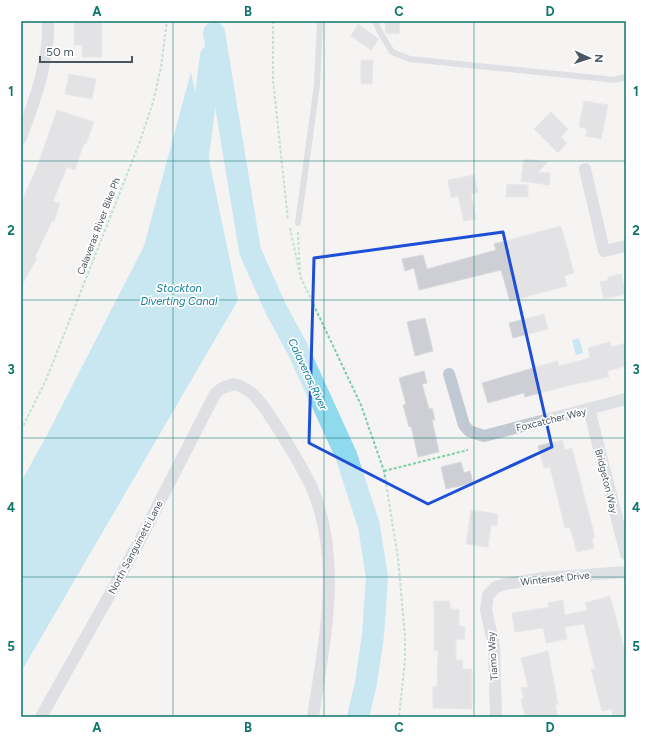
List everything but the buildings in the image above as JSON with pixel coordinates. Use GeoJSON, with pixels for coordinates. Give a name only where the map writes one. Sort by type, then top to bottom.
{"type":"FeatureCollection","features":[{"type":"Feature","properties":{"kind":"street"},"geometry":{"type":"LineString","coordinates":[[21,138],[42,75],[47,48],[48,21]]}},
{"type":"Feature","properties":{"kind":"street"},"geometry":{"type":"LineString","coordinates":[[585,169],[604,252],[626,246]]}},
{"type":"Feature","properties":{"kind":"street","name":"Foxcatcher Way"},"geometry":{"type":"LineString","coordinates":[[449,374],[464,425],[469,431],[484,436],[493,435],[626,399]]}},
{"type":"Feature","properties":{"kind":"street","name":"North Sanguinetti Lane"},"geometry":{"type":"LineString","coordinates":[[40,717],[136,546],[215,394],[222,388],[234,384],[248,389],[267,411],[301,466],[312,489],[320,513],[328,556],[329,590],[328,613],[313,717]]}},
{"type":"Feature","properties":{"kind":"street","name":"Bridgeton Way"},"geometry":{"type":"LineString","coordinates":[[589,409],[626,554]]}},
{"type":"Feature","properties":{"kind":"street","name":"Winterset Drive"},"geometry":{"type":"LineString","coordinates":[[488,595],[496,588],[505,584],[544,578],[626,572]]}},
{"type":"Feature","properties":{"kind":"street","name":"Tiamo Way"},"geometry":{"type":"LineString","coordinates":[[488,595],[486,610],[494,646],[496,717]]}},
{"type":"Feature","properties":{"kind":"lane"},"geometry":{"type":"LineString","coordinates":[[298,223],[299,204],[317,85],[320,21]]}},
{"type":"Feature","properties":{"kind":"lane"},"geometry":{"type":"LineString","coordinates":[[375,21],[384,41],[392,52],[410,59],[614,80],[626,77]]}},
{"type":"Feature","properties":{"kind":"path","name":"Calaveras River Bike Ph"},"geometry":{"type":"LineString","coordinates":[[21,430],[46,380],[139,144],[153,102],[161,66],[167,21]]}},
{"type":"Feature","properties":{"kind":"path"},"geometry":{"type":"LineString","coordinates":[[273,21],[273,80],[284,193],[300,276],[361,405],[384,471],[398,558],[405,637],[405,660],[399,717]]}},
{"type":"Feature","properties":{"kind":"path"},"geometry":{"type":"LineString","coordinates":[[298,223],[300,276]]}},
{"type":"Feature","properties":{"kind":"path"},"geometry":{"type":"LineString","coordinates":[[384,471],[468,450]]}},
{"type":"Feature","properties":{"kind":"highlighted area"},"geometry":{"type":"Polygon","coordinates":[[[503,232],[552,447],[428,504],[309,443],[314,258],[503,232]]]}},
{"type":"Feature","properties":{"kind":"water","name":"Stockton Diverting Canal"},"geometry":{"type":"Polygon","coordinates":[[[191,72],[238,300],[21,672],[21,482],[47,435],[144,246],[191,72]]]}},
{"type":"Feature","properties":{"kind":"water"},"geometry":{"type":"Polygon","coordinates":[[[579,338],[583,353],[576,355],[572,340],[579,338]]]}},
{"type":"Feature","properties":{"kind":"waterway","name":"Calaveras River"},"geometry":{"type":"LineString","coordinates":[[214,33],[250,251],[275,307],[298,350],[346,455],[369,526],[377,577],[373,635],[366,683],[358,717]]}},
{"type":"Feature","properties":{"kind":"waterway","name":"Calaveras River"},"geometry":{"type":"LineString","coordinates":[[198,155],[211,56]]}}]}
